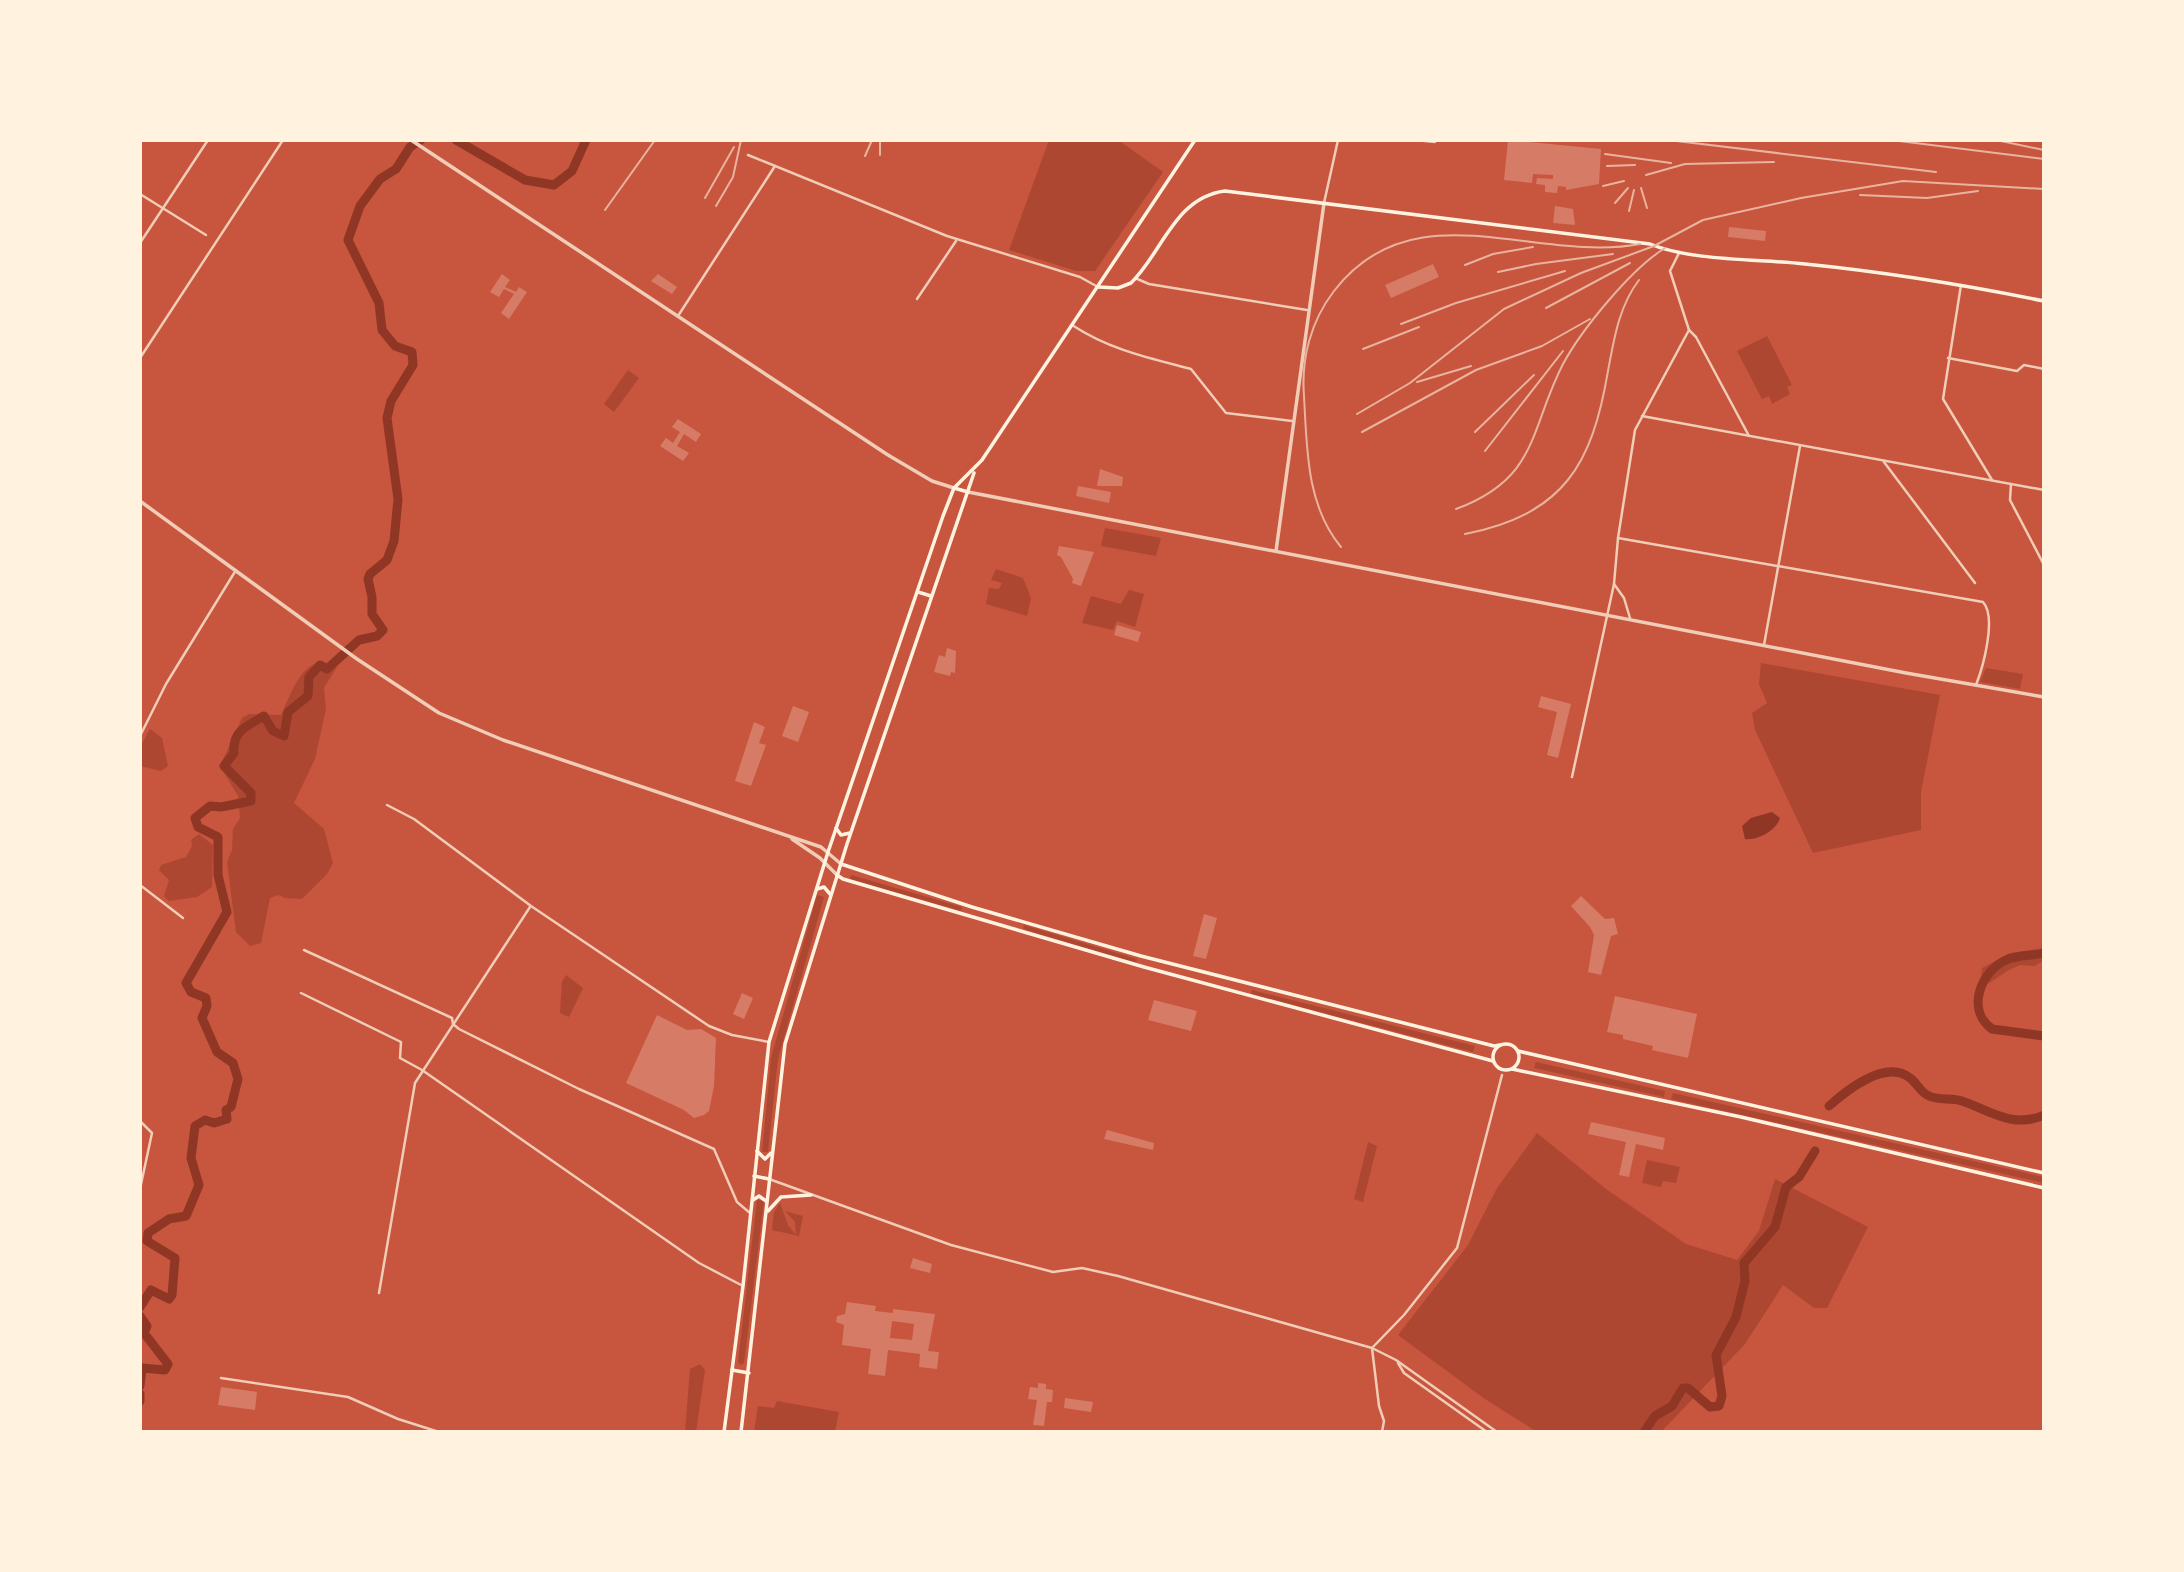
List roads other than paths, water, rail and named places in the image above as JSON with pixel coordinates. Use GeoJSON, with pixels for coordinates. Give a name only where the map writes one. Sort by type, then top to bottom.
{"type":"FeatureCollection","features":[{"type":"Feature","properties":{"kind":"main road"},"geometry":{"type":"LineString","coordinates":[[724,1432],[743,1286],[769,1042],[836,828],[954,488],[974,471],[1195,140]]}},
{"type":"Feature","properties":{"kind":"main road"},"geometry":{"type":"LineString","coordinates":[[1098,287],[1118,288],[1135,278],[1180,217],[1208,195],[1236,192],[1650,244],[1679,253],[1843,268],[1961,285],[2044,301]]}},
{"type":"Feature","properties":{"kind":"main road"},"geometry":{"type":"LineString","coordinates":[[741,1432],[785,1044],[837,875],[974,471]]}},
{"type":"Feature","properties":{"kind":"main road"},"geometry":{"type":"LineString","coordinates":[[954,488],[968,492]]}},
{"type":"Feature","properties":{"kind":"main road"},"geometry":{"type":"LineString","coordinates":[[918,592],[931,596]]}},
{"type":"Feature","properties":{"kind":"main road"},"geometry":{"type":"LineString","coordinates":[[836,828],[841,835],[851,833]]}},
{"type":"Feature","properties":{"kind":"main road"},"geometry":{"type":"LineString","coordinates":[[841,864],[972,907],[1223,978],[1494,1046],[1509,1044],[1518,1051],[2044,1173]]}},
{"type":"Feature","properties":{"kind":"main road"},"geometry":{"type":"LineString","coordinates":[[837,875],[969,916],[1493,1061],[1500,1069],[1528,1070],[2044,1188]]}},
{"type":"Feature","properties":{"kind":"main road"},"geometry":{"type":"LineString","coordinates":[[816,890],[825,888],[831,896]]}},
{"type":"Feature","properties":{"kind":"main road"},"geometry":{"type":"LineString","coordinates":[[969,916],[964,910],[972,907]]}},
{"type":"Feature","properties":{"kind":"main road"},"geometry":{"type":"LineString","coordinates":[[1493,1061],[1494,1050],[1500,1045]]}},
{"type":"Feature","properties":{"kind":"main road"},"geometry":{"type":"LineString","coordinates":[[1512,1069],[1518,1063],[1518,1051]]}},
{"type":"Feature","properties":{"kind":"main road"},"geometry":{"type":"LineString","coordinates":[[756,1149],[759,1156],[765,1159],[772,1150]]}},
{"type":"Feature","properties":{"kind":"main road"},"geometry":{"type":"LineString","coordinates":[[753,1176],[769,1179]]}},
{"type":"Feature","properties":{"kind":"main road"},"geometry":{"type":"LineString","coordinates":[[766,1213],[781,1197],[811,1195]]}},
{"type":"Feature","properties":{"kind":"main road"},"geometry":{"type":"LineString","coordinates":[[751,1203],[759,1196],[767,1202]]}},
{"type":"Feature","properties":{"kind":"main road"},"geometry":{"type":"LineString","coordinates":[[732,1370],[748,1373]]}},
{"type":"Feature","properties":{"kind":"street"},"geometry":{"type":"LineString","coordinates":[[140,243],[208,140]]}},
{"type":"Feature","properties":{"kind":"street"},"geometry":{"type":"LineString","coordinates":[[140,359],[283,140]]}},
{"type":"Feature","properties":{"kind":"street"},"geometry":{"type":"LineString","coordinates":[[411,140],[888,455],[932,481],[954,488]]}},
{"type":"Feature","properties":{"kind":"street"},"geometry":{"type":"LineString","coordinates":[[1276,551],[1307,310],[1324,203],[1338,140]]}},
{"type":"Feature","properties":{"kind":"street"},"geometry":{"type":"LineString","coordinates":[[1415,140],[1435,142]]}},
{"type":"Feature","properties":{"kind":"street"},"geometry":{"type":"LineString","coordinates":[[748,155],[957,240],[1080,278],[1098,287]]}},
{"type":"Feature","properties":{"kind":"street"},"geometry":{"type":"LineString","coordinates":[[678,316],[775,166]]}},
{"type":"Feature","properties":{"kind":"street"},"geometry":{"type":"LineString","coordinates":[[140,194],[206,234]]}},
{"type":"Feature","properties":{"kind":"street"},"geometry":{"type":"LineString","coordinates":[[917,299],[957,240]]}},
{"type":"Feature","properties":{"kind":"street"},"geometry":{"type":"LineString","coordinates":[[1679,253],[1670,271],[1689,330],[1696,337],[1749,436]]}},
{"type":"Feature","properties":{"kind":"street"},"geometry":{"type":"LineString","coordinates":[[1135,278],[1149,284],[1307,310]]}},
{"type":"Feature","properties":{"kind":"street"},"geometry":{"type":"LineString","coordinates":[[1961,285],[1943,399],[1992,481]]}},
{"type":"Feature","properties":{"kind":"street"},"geometry":{"type":"LineString","coordinates":[[1072,326],[1116,349],[1155,362],[1191,369],[1226,413],[1292,421]]}},
{"type":"Feature","properties":{"kind":"street"},"geometry":{"type":"LineString","coordinates":[[1572,777],[1614,584],[1633,441],[1642,416],[1689,330]]}},
{"type":"Feature","properties":{"kind":"street"},"geometry":{"type":"LineString","coordinates":[[1948,358],[2017,371],[2024,365],[2044,369]]}},
{"type":"Feature","properties":{"kind":"street"},"geometry":{"type":"LineString","coordinates":[[1642,416],[1884,463],[2044,490]]}},
{"type":"Feature","properties":{"kind":"street"},"geometry":{"type":"LineString","coordinates":[[1765,645],[1800,446]]}},
{"type":"Feature","properties":{"kind":"street"},"geometry":{"type":"LineString","coordinates":[[1884,463],[1975,583]]}},
{"type":"Feature","properties":{"kind":"street"},"geometry":{"type":"LineString","coordinates":[[2011,484],[2010,499],[2044,565]]}},
{"type":"Feature","properties":{"kind":"street"},"geometry":{"type":"LineString","coordinates":[[968,492],[2044,697]]}},
{"type":"Feature","properties":{"kind":"street"},"geometry":{"type":"LineString","coordinates":[[140,502],[357,659],[415,699],[459,723],[816,845],[841,864]]}},
{"type":"Feature","properties":{"kind":"street"},"geometry":{"type":"LineString","coordinates":[[1618,538],[1983,602],[1990,614],[1983,667],[1976,686]]}},
{"type":"Feature","properties":{"kind":"street"},"geometry":{"type":"LineString","coordinates":[[140,736],[166,684],[236,570]]}},
{"type":"Feature","properties":{"kind":"street"},"geometry":{"type":"LineString","coordinates":[[1614,584],[1625,598],[1630,618]]}},
{"type":"Feature","properties":{"kind":"street"},"geometry":{"type":"LineString","coordinates":[[387,805],[414,819],[531,906],[709,1026],[732,1035],[769,1042]]}},
{"type":"Feature","properties":{"kind":"street"},"geometry":{"type":"LineString","coordinates":[[790,838],[837,875]]}},
{"type":"Feature","properties":{"kind":"street"},"geometry":{"type":"LineString","coordinates":[[140,886],[183,918]]}},
{"type":"Feature","properties":{"kind":"street"},"geometry":{"type":"LineString","coordinates":[[379,1293],[415,1083],[531,906]]}},
{"type":"Feature","properties":{"kind":"street"},"geometry":{"type":"LineString","coordinates":[[304,950],[452,1018],[453,1024]]}},
{"type":"Feature","properties":{"kind":"street"},"geometry":{"type":"LineString","coordinates":[[301,993],[401,1042],[398,1056],[699,1263],[743,1286]]}},
{"type":"Feature","properties":{"kind":"street"},"geometry":{"type":"LineString","coordinates":[[453,1024],[579,1089],[714,1149],[737,1202],[750,1213]]}},
{"type":"Feature","properties":{"kind":"street"},"geometry":{"type":"LineString","coordinates":[[1372,1348],[1404,1315],[1457,1248],[1502,1075]]}},
{"type":"Feature","properties":{"kind":"street"},"geometry":{"type":"LineString","coordinates":[[140,1121],[151,1131],[140,1189]]}},
{"type":"Feature","properties":{"kind":"street"},"geometry":{"type":"LineString","coordinates":[[769,1179],[964,1248],[1053,1272],[1082,1268],[1118,1276],[1372,1348],[1396,1360],[1497,1432]]}},
{"type":"Feature","properties":{"kind":"street"},"geometry":{"type":"LineString","coordinates":[[1372,1348],[1379,1406],[1384,1421],[1382,1432]]}},
{"type":"Feature","properties":{"kind":"street"},"geometry":{"type":"LineString","coordinates":[[1396,1360],[1409,1377],[1487,1432]]}},
{"type":"Feature","properties":{"kind":"street"},"geometry":{"type":"LineString","coordinates":[[221,1378],[348,1397],[439,1432]]}},
{"type":"Feature","properties":{"kind":"street"},"geometry":{"type":"LineString","coordinates":[[425,1432],[429,1429]]}},
{"type":"Feature","properties":{"kind":"waterway"},"geometry":{"type":"LineString","coordinates":[[140,1307],[151,1290],[169,1299],[172,1295],[175,1258],[147,1241],[148,1233],[169,1219],[186,1216],[199,1185],[191,1158],[195,1126],[205,1120],[214,1123],[227,1119],[226,1110],[231,1107],[238,1079],[233,1063],[217,1052],[202,1018],[207,1006],[206,998],[191,992],[186,983],[227,912],[218,875],[218,837],[198,827],[195,818],[210,806],[221,807],[251,801],[251,793],[224,766],[234,753],[238,734],[264,716],[273,731],[284,736],[288,712],[308,696],[309,677],[320,665],[327,669],[359,640],[377,636],[383,630],[372,614],[368,579],[370,574],[387,560],[394,541],[398,499],[387,418],[391,401],[413,365],[412,352],[395,346],[382,330],[379,303],[348,240],[360,206],[380,179],[396,169],[410,147],[421,140]]}},
{"type":"Feature","properties":{"kind":"waterway"},"geometry":{"type":"LineString","coordinates":[[456,140],[525,180],[554,185],[572,171],[586,140]]}},
{"type":"Feature","properties":{"kind":"waterway"},"geometry":{"type":"LineString","coordinates":[[2044,953],[2010,958],[1997,966],[1983,982],[1978,1002],[1984,1021],[1992,1029],[2044,1036]]}},
{"type":"Feature","properties":{"kind":"waterway"},"geometry":{"type":"LineString","coordinates":[[1829,1106],[1856,1085],[1890,1072],[1910,1078],[1929,1096],[1962,1101],[2002,1117],[2022,1120],[2044,1115]]}},
{"type":"Feature","properties":{"kind":"waterway"},"geometry":{"type":"LineString","coordinates":[[1644,1432],[1655,1416],[1672,1406],[1683,1388],[1688,1388],[1710,1407],[1719,1406],[1722,1396],[1716,1355],[1736,1317],[1745,1281],[1744,1263],[1775,1227],[1786,1187],[1799,1177],[1815,1151]]}},
{"type":"Feature","properties":{"kind":"waterway"},"geometry":{"type":"LineString","coordinates":[[140,1316],[147,1326],[144,1333],[168,1364],[165,1370],[142,1368],[140,1386]]}},
{"type":"Feature","properties":{"kind":"waterway"},"geometry":{"type":"LineString","coordinates":[[140,1394],[140,1401]]}},
{"type":"Feature","properties":{"kind":"railway"},"geometry":{"type":"LineString","coordinates":[[605,210],[655,140]]}},
{"type":"Feature","properties":{"kind":"railway"},"geometry":{"type":"LineString","coordinates":[[716,206],[733,177],[741,140]]}},
{"type":"Feature","properties":{"kind":"railway"},"geometry":{"type":"LineString","coordinates":[[865,156],[872,140]]}},
{"type":"Feature","properties":{"kind":"railway"},"geometry":{"type":"LineString","coordinates":[[880,140],[880,155]]}},
{"type":"Feature","properties":{"kind":"railway"},"geometry":{"type":"LineString","coordinates":[[1668,140],[1936,172]]}},
{"type":"Feature","properties":{"kind":"railway"},"geometry":{"type":"LineString","coordinates":[[1891,140],[2044,159]]}},
{"type":"Feature","properties":{"kind":"railway"},"geometry":{"type":"LineString","coordinates":[[1996,140],[2044,150]]}},
{"type":"Feature","properties":{"kind":"railway"},"geometry":{"type":"LineString","coordinates":[[705,198],[734,147]]}},
{"type":"Feature","properties":{"kind":"railway"},"geometry":{"type":"LineString","coordinates":[[1605,154],[1671,163]]}},
{"type":"Feature","properties":{"kind":"railway"},"geometry":{"type":"LineString","coordinates":[[1646,175],[1685,164],[1774,162]]}},
{"type":"Feature","properties":{"kind":"railway"},"geometry":{"type":"LineString","coordinates":[[1607,166],[1635,165]]}},
{"type":"Feature","properties":{"kind":"railway"},"geometry":{"type":"LineString","coordinates":[[1603,186],[1624,181]]}},
{"type":"Feature","properties":{"kind":"railway"},"geometry":{"type":"LineString","coordinates":[[1357,414],[1410,383],[1504,309],[1581,273],[1654,246],[1703,220],[1801,198],[1903,181],[2044,189]]}},
{"type":"Feature","properties":{"kind":"railway"},"geometry":{"type":"LineString","coordinates":[[1615,203],[1628,188]]}},
{"type":"Feature","properties":{"kind":"railway"},"geometry":{"type":"LineString","coordinates":[[1641,188],[1647,208]]}},
{"type":"Feature","properties":{"kind":"railway"},"geometry":{"type":"LineString","coordinates":[[1629,211],[1634,190]]}},
{"type":"Feature","properties":{"kind":"railway"},"geometry":{"type":"LineString","coordinates":[[1860,195],[1927,198],[1978,191]]}},
{"type":"Feature","properties":{"kind":"railway"},"geometry":{"type":"LineString","coordinates":[[1341,547],[1329,531],[1321,513],[1310,475],[1303,382],[1309,340],[1319,315],[1334,291],[1366,260],[1401,243],[1438,236],[1478,236],[1600,247],[1640,244]]}},
{"type":"Feature","properties":{"kind":"railway"},"geometry":{"type":"LineString","coordinates":[[1465,265],[1493,254],[1533,247]]}},
{"type":"Feature","properties":{"kind":"railway"},"geometry":{"type":"LineString","coordinates":[[1456,509],[1483,497],[1503,483],[1517,467],[1528,450],[1552,388],[1571,350],[1623,285],[1665,248]]}},
{"type":"Feature","properties":{"kind":"railway"},"geometry":{"type":"LineString","coordinates":[[1498,272],[1613,254]]}},
{"type":"Feature","properties":{"kind":"railway"},"geometry":{"type":"LineString","coordinates":[[1546,308],[1630,263]]}},
{"type":"Feature","properties":{"kind":"railway"},"geometry":{"type":"LineString","coordinates":[[1401,324],[1456,303],[1565,271]]}},
{"type":"Feature","properties":{"kind":"railway"},"geometry":{"type":"LineString","coordinates":[[1465,534],[1499,525],[1527,513],[1550,498],[1568,480],[1582,459],[1593,433],[1618,323],[1639,280]]}},
{"type":"Feature","properties":{"kind":"railway"},"geometry":{"type":"LineString","coordinates":[[1362,432],[1476,370],[1542,346],[1590,319]]}},
{"type":"Feature","properties":{"kind":"railway"},"geometry":{"type":"LineString","coordinates":[[1363,349],[1419,327]]}},
{"type":"Feature","properties":{"kind":"railway"},"geometry":{"type":"LineString","coordinates":[[1485,451],[1563,351]]}},
{"type":"Feature","properties":{"kind":"railway"},"geometry":{"type":"LineString","coordinates":[[1417,382],[1471,366]]}},
{"type":"Feature","properties":{"kind":"railway"},"geometry":{"type":"LineString","coordinates":[[1475,432],[1534,375]]}}]}
